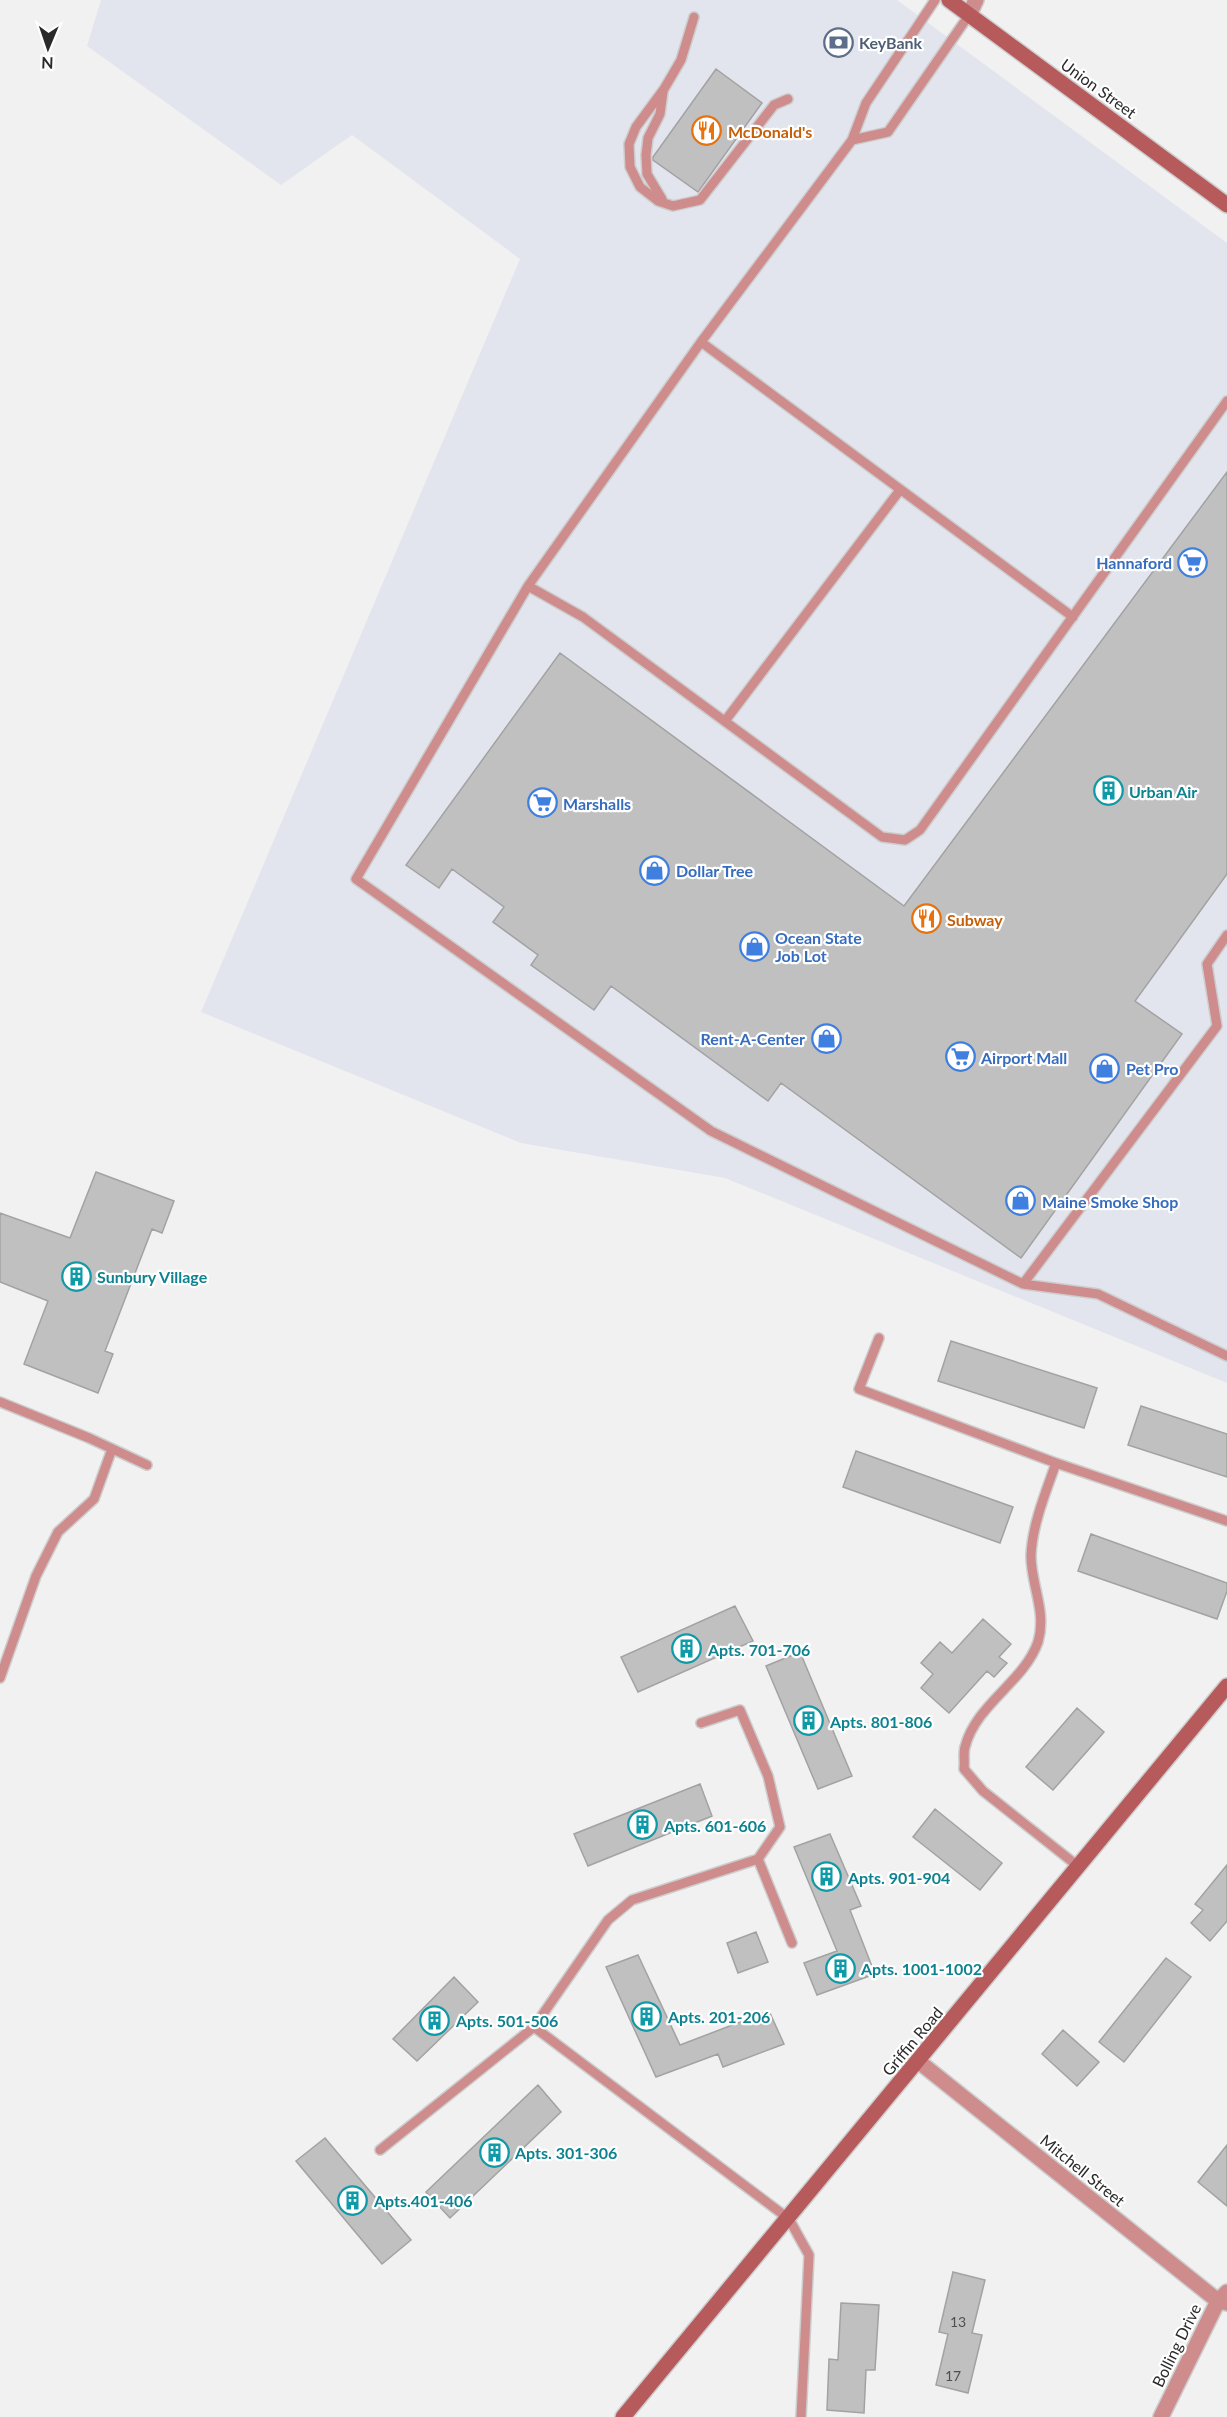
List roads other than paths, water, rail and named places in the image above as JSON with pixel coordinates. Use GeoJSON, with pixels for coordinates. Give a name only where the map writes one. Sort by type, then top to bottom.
{"type":"FeatureCollection","features":[{"type":"Feature","properties":{"kind":"main road","name":"Union Street"},"geometry":{"type":"LineString","coordinates":[[949,0],[1227,205]]}},
{"type":"Feature","properties":{"kind":"main road","name":"Griffin Road"},"geometry":{"type":"LineString","coordinates":[[623,2417],[789,2219],[1227,1686]]}},
{"type":"Feature","properties":{"kind":"street"},"geometry":{"type":"LineString","coordinates":[[969,15],[976,0]]}},
{"type":"Feature","properties":{"kind":"street","name":"Mitchell Street"},"geometry":{"type":"LineString","coordinates":[[918,2061],[1224,2299]]}},
{"type":"Feature","properties":{"kind":"street","name":"Bolling Drive"},"geometry":{"type":"LineString","coordinates":[[1161,2417],[1224,2299]]}},
{"type":"Feature","properties":{"kind":"lane"},"geometry":{"type":"LineString","coordinates":[[935,0],[867,103],[852,140],[701,342],[528,586],[356,879],[711,1131],[1023,1284],[1098,1294],[1227,1356]]}},
{"type":"Feature","properties":{"kind":"lane"},"geometry":{"type":"LineString","coordinates":[[852,140],[888,132],[969,15]]}},
{"type":"Feature","properties":{"kind":"lane"},"geometry":{"type":"LineString","coordinates":[[694,18],[681,60],[664,89],[636,127],[629,144],[630,167],[640,187],[658,201],[673,206],[700,200],[774,105],[788,99]]}},
{"type":"Feature","properties":{"kind":"lane"},"geometry":{"type":"LineString","coordinates":[[664,89],[660,114],[648,138],[646,154],[647,174],[657,194],[667,204]]}},
{"type":"Feature","properties":{"kind":"lane"},"geometry":{"type":"LineString","coordinates":[[701,342],[1073,617]]}},
{"type":"Feature","properties":{"kind":"lane"},"geometry":{"type":"LineString","coordinates":[[528,586],[583,617],[882,837],[905,840],[920,830],[1227,401]]}},
{"type":"Feature","properties":{"kind":"lane"},"geometry":{"type":"LineString","coordinates":[[725,721],[900,490]]}},
{"type":"Feature","properties":{"kind":"lane"},"geometry":{"type":"LineString","coordinates":[[1023,1284],[1217,1026],[1207,964],[1227,935]]}},
{"type":"Feature","properties":{"kind":"lane"},"geometry":{"type":"LineString","coordinates":[[879,1338],[859,1389],[1056,1463],[1227,1521]]}},
{"type":"Feature","properties":{"kind":"lane"},"geometry":{"type":"LineString","coordinates":[[0,1402],[147,1465]]}},
{"type":"Feature","properties":{"kind":"lane"},"geometry":{"type":"LineString","coordinates":[[0,1678],[36,1576],[58,1533],[94,1499],[112,1449]]}},
{"type":"Feature","properties":{"kind":"lane"},"geometry":{"type":"LineString","coordinates":[[1056,1463],[1036,1527],[1031,1555],[1042,1616],[1038,1642],[1028,1660],[975,1724],[965,1747],[964,1769],[983,1791],[1079,1867]]}},
{"type":"Feature","properties":{"kind":"lane"},"geometry":{"type":"LineString","coordinates":[[380,2150],[534,2027],[608,1920],[632,1900],[758,1859],[780,1827],[768,1776],[740,1710],[701,1723]]}},
{"type":"Feature","properties":{"kind":"lane"},"geometry":{"type":"LineString","coordinates":[[758,1859],[792,1943]]}},
{"type":"Feature","properties":{"kind":"lane"},"geometry":{"type":"LineString","coordinates":[[534,2027],[789,2219],[809,2255],[801,2417]]}},
{"type":"Feature","properties":{"kind":"place","name":"KeyBank"},"geometry":{"type":"Point","coordinates":[838,42]}},
{"type":"Feature","properties":{"kind":"place","name":"McDonald's"},"geometry":{"type":"Point","coordinates":[707,131]}},
{"type":"Feature","properties":{"kind":"place","name":"Hannaford"},"geometry":{"type":"Point","coordinates":[1193,562]}},
{"type":"Feature","properties":{"kind":"place","name":"Urban Air"},"geometry":{"type":"Point","coordinates":[1108,791]}},
{"type":"Feature","properties":{"kind":"place","name":"Marshalls"},"geometry":{"type":"Point","coordinates":[542,803]}},
{"type":"Feature","properties":{"kind":"place","name":"Dollar Tree"},"geometry":{"type":"Point","coordinates":[655,870]}},
{"type":"Feature","properties":{"kind":"place","name":"Subway"},"geometry":{"type":"Point","coordinates":[926,919]}},
{"type":"Feature","properties":{"kind":"place","name":"Ocean State Job Lot"},"geometry":{"type":"Point","coordinates":[754,946]}},
{"type":"Feature","properties":{"kind":"place","name":"Rent-A-Center"},"geometry":{"type":"Point","coordinates":[826,1038]}},
{"type":"Feature","properties":{"kind":"place","name":"Airport Mall"},"geometry":{"type":"Point","coordinates":[960,1057]}},
{"type":"Feature","properties":{"kind":"place","name":"Pet Pro"},"geometry":{"type":"Point","coordinates":[1105,1068]}},
{"type":"Feature","properties":{"kind":"place","name":"Maine Smoke Shop"},"geometry":{"type":"Point","coordinates":[1021,1201]}},
{"type":"Feature","properties":{"kind":"place","name":"Sunbury Village"},"geometry":{"type":"Point","coordinates":[76,1276]}},
{"type":"Feature","properties":{"kind":"place","name":"Apts. 701-706"},"geometry":{"type":"Point","coordinates":[687,1649]}},
{"type":"Feature","properties":{"kind":"place","name":"Apts. 801-806"},"geometry":{"type":"Point","coordinates":[809,1721]}},
{"type":"Feature","properties":{"kind":"place","name":"Apts. 601-606"},"geometry":{"type":"Point","coordinates":[643,1825]}},
{"type":"Feature","properties":{"kind":"place","name":"Apts. 901-904"},"geometry":{"type":"Point","coordinates":[827,1877]}},
{"type":"Feature","properties":{"kind":"place","name":"Apts. 1001-1002"},"geometry":{"type":"Point","coordinates":[840,1968]}},
{"type":"Feature","properties":{"kind":"place","name":"Apts. 201-206"},"geometry":{"type":"Point","coordinates":[647,2016]}},
{"type":"Feature","properties":{"kind":"place","name":"Apts. 501-506"},"geometry":{"type":"Point","coordinates":[435,2020]}},
{"type":"Feature","properties":{"kind":"place","name":"Apts. 301-306"},"geometry":{"type":"Point","coordinates":[494,2152]}},
{"type":"Feature","properties":{"kind":"place","name":"Apts.401-406"},"geometry":{"type":"Point","coordinates":[353,2200]}}]}
